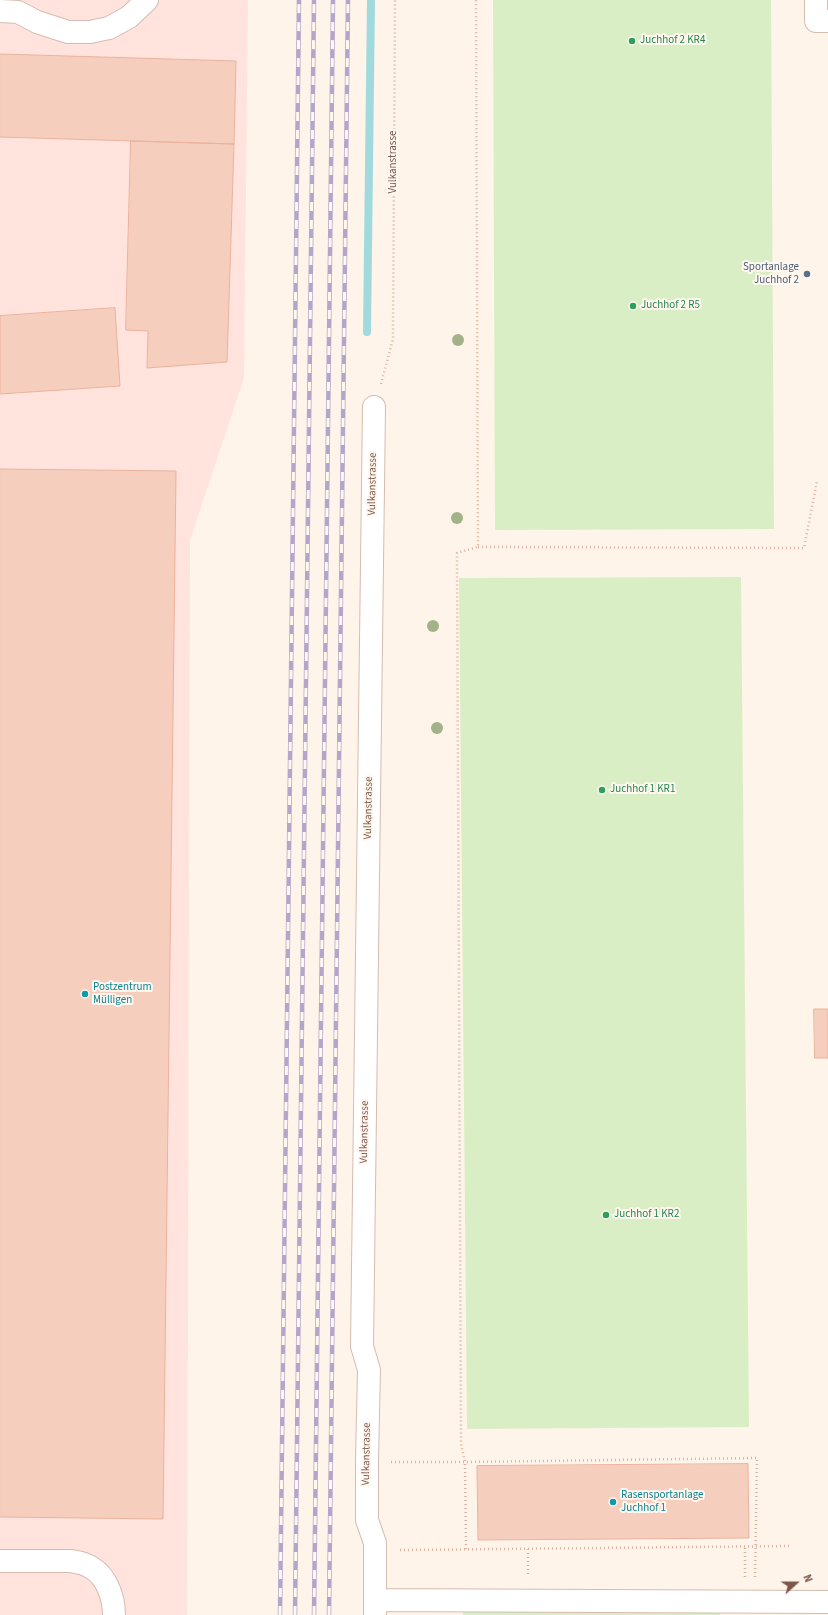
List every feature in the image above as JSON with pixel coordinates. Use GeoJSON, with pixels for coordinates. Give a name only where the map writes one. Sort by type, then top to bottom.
{"type":"FeatureCollection","features":[{"type":"Feature","properties":{"kind":"street"},"geometry":{"type":"LineString","coordinates":[[10,8],[37,22],[68,32],[90,32],[109,28],[129,17],[147,0]]}},
{"type":"Feature","properties":{"kind":"street"},"geometry":{"type":"LineString","coordinates":[[816,0],[816,22],[828,21]]}},
{"type":"Feature","properties":{"kind":"street","name":"Vulkanstrasse"},"geometry":{"type":"LineString","coordinates":[[374,407],[362,1346],[369,1370],[367,1520],[376,1550],[375,1607]]}},
{"type":"Feature","properties":{"kind":"street"},"geometry":{"type":"LineString","coordinates":[[0,1561],[71,1561],[92,1568],[103,1577],[108,1588],[114,1615]]}},
{"type":"Feature","properties":{"kind":"street"},"geometry":{"type":"LineString","coordinates":[[375,1607],[750,1601],[828,1602]]}},
{"type":"Feature","properties":{"kind":"path","name":"Vulkanstrasse"},"geometry":{"type":"LineString","coordinates":[[374,407],[393,339],[395,0]]}},
{"type":"Feature","properties":{"kind":"path"},"geometry":{"type":"LineString","coordinates":[[476,0],[478,547]]}},
{"type":"Feature","properties":{"kind":"path"},"geometry":{"type":"LineString","coordinates":[[466,1549],[465,1462],[461,1444],[457,553],[478,547],[804,548],[817,481]]}},
{"type":"Feature","properties":{"kind":"path"},"geometry":{"type":"LineString","coordinates":[[367,1461],[465,1462],[757,1458],[754,1546],[750,1601]]}},
{"type":"Feature","properties":{"kind":"path"},"geometry":{"type":"LineString","coordinates":[[745,1546],[750,1601]]}},
{"type":"Feature","properties":{"kind":"path"},"geometry":{"type":"LineString","coordinates":[[376,1550],[790,1546]]}},
{"type":"Feature","properties":{"kind":"shaded area"},"geometry":{"type":"Polygon","coordinates":[[[0,0],[248,0],[244,378],[190,540],[187,1615],[0,1615],[0,0]]]}},
{"type":"Feature","properties":{"kind":"green space","name":"Juchhof 2 R5"},"geometry":{"type":"Polygon","coordinates":[[[493,0],[771,0],[774,529],[495,530],[493,0]]]}},
{"type":"Feature","properties":{"kind":"green space"},"geometry":{"type":"Polygon","coordinates":[[[741,577],[749,1427],[467,1429],[459,578],[741,577]]]}},
{"type":"Feature","properties":{"kind":"green space"},"geometry":{"type":"Polygon","coordinates":[[[463,1610],[720,1613],[720,1615],[463,1615],[463,1610]]]}},
{"type":"Feature","properties":{"kind":"building"},"geometry":{"type":"Polygon","coordinates":[[[0,54],[236,61],[234,144],[0,137],[0,54]]]}},
{"type":"Feature","properties":{"kind":"building"},"geometry":{"type":"Polygon","coordinates":[[[131,141],[234,144],[227,362],[147,368],[148,331],[126,330],[131,141]]]}},
{"type":"Feature","properties":{"kind":"building"},"geometry":{"type":"Polygon","coordinates":[[[115,308],[120,386],[0,394],[0,316],[115,308]]]}},
{"type":"Feature","properties":{"kind":"building","name":"Postzentrum Mülligen"},"geometry":{"type":"Polygon","coordinates":[[[0,469],[176,471],[163,1519],[0,1517],[0,469]]]}},
{"type":"Feature","properties":{"kind":"building"},"geometry":{"type":"Polygon","coordinates":[[[814,1009],[828,1009],[828,1058],[815,1058],[814,1009]]]}},
{"type":"Feature","properties":{"kind":"building","name":"Rasensportanlage Juchhof 1"},"geometry":{"type":"Polygon","coordinates":[[[748,1464],[749,1538],[478,1540],[477,1466],[748,1464]]]}},
{"type":"Feature","properties":{"kind":"waterway"},"geometry":{"type":"LineString","coordinates":[[367,332],[371,0]]}},
{"type":"Feature","properties":{"kind":"railway"},"geometry":{"type":"LineString","coordinates":[[280,1615],[299,0]]}},
{"type":"Feature","properties":{"kind":"railway"},"geometry":{"type":"LineString","coordinates":[[295,1615],[314,0]]}},
{"type":"Feature","properties":{"kind":"railway"},"geometry":{"type":"LineString","coordinates":[[314,1615],[333,0]]}},
{"type":"Feature","properties":{"kind":"railway"},"geometry":{"type":"LineString","coordinates":[[329,1615],[348,0]]}},
{"type":"Feature","properties":{"kind":"place","name":"Juchhof 2 KR4"},"geometry":{"type":"Point","coordinates":[632,41]}},
{"type":"Feature","properties":{"kind":"place","name":"Sportanlage Juchhof 2"},"geometry":{"type":"Point","coordinates":[807,274]}},
{"type":"Feature","properties":{"kind":"place","name":"Juchhof 2 R5"},"geometry":{"type":"Point","coordinates":[633,306]}},
{"type":"Feature","properties":{"kind":"place","name":"Juchhof 1 KR1"},"geometry":{"type":"Point","coordinates":[602,790]}},
{"type":"Feature","properties":{"kind":"place","name":"Postzentrum Mülligen"},"geometry":{"type":"Point","coordinates":[85,994]}},
{"type":"Feature","properties":{"kind":"place","name":"Juchhof 1 KR2"},"geometry":{"type":"Point","coordinates":[606,1215]}},
{"type":"Feature","properties":{"kind":"place","name":"Rasensportanlage Juchhof 1"},"geometry":{"type":"Point","coordinates":[613,1502]}}]}
